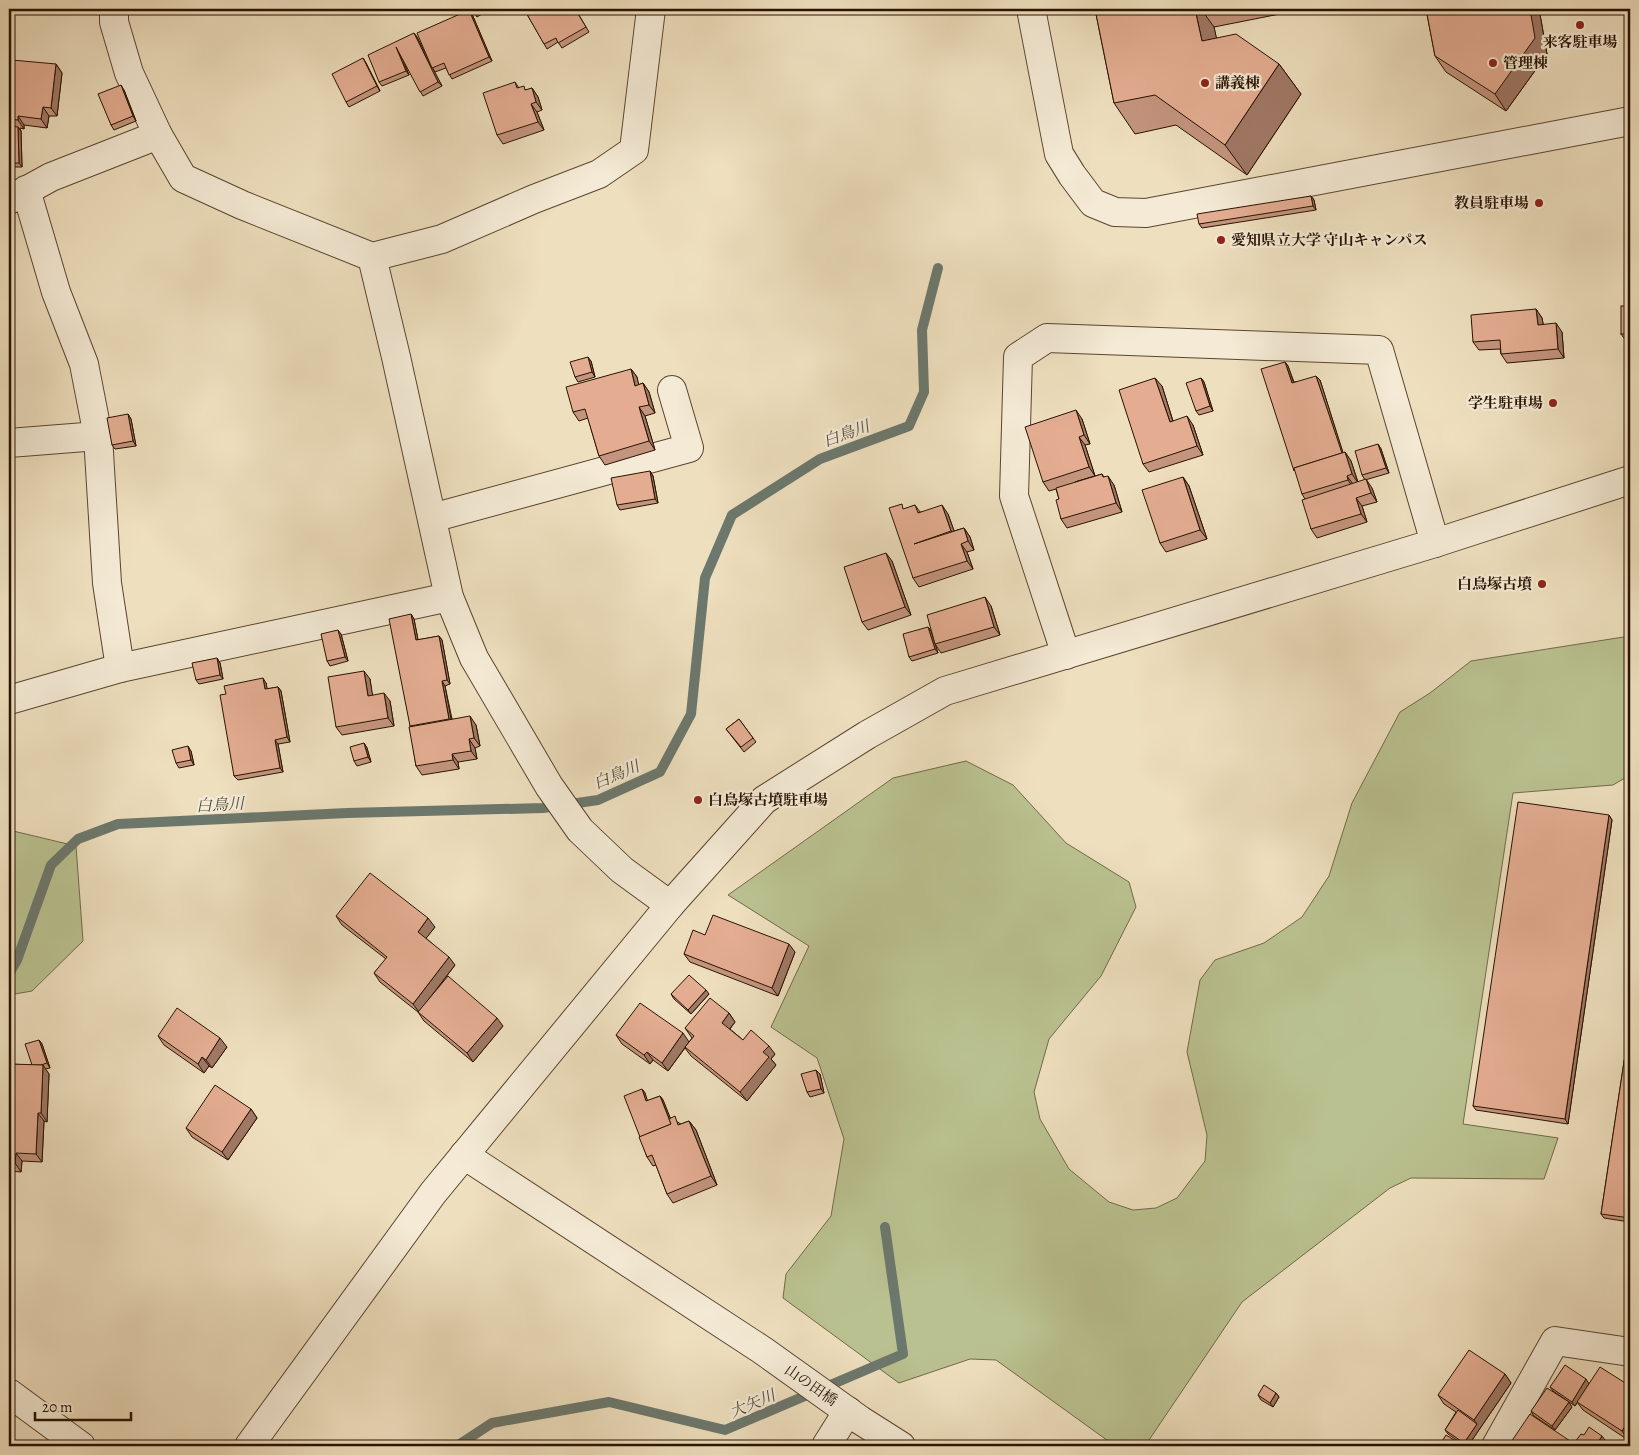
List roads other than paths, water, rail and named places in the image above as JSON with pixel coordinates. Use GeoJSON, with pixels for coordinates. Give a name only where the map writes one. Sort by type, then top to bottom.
{"type":"FeatureCollection","features":[{"type":"Feature","properties":{"kind":"street"},"geometry":{"type":"LineString","coordinates":[[114,9],[114,22],[129,73],[158,135],[183,178],[242,205],[372,257],[442,239],[534,199],[599,174],[634,150],[651,9]]}},
{"type":"Feature","properties":{"kind":"street"},"geometry":{"type":"LineString","coordinates":[[1031,9],[1059,154],[1093,203],[1115,212],[1146,213],[1630,121]]}},
{"type":"Feature","properties":{"kind":"street"},"geometry":{"type":"LineString","coordinates":[[120,668],[107,583],[98,436],[84,364],[17,195],[51,177],[158,135]]}},
{"type":"Feature","properties":{"kind":"street"},"geometry":{"type":"LineString","coordinates":[[372,257],[449,597],[474,658],[549,786],[580,830],[622,870],[670,905]]}},
{"type":"Feature","properties":{"kind":"street"},"geometry":{"type":"LineString","coordinates":[[1066,655],[1014,496],[1018,357],[1047,338],[1379,350],[1435,543]]}},
{"type":"Feature","properties":{"kind":"street"},"geometry":{"type":"LineString","coordinates":[[432,518],[689,448],[672,390]]}},
{"type":"Feature","properties":{"kind":"street"},"geometry":{"type":"LineString","coordinates":[[9,443],[98,436]]}},
{"type":"Feature","properties":{"kind":"street"},"geometry":{"type":"LineString","coordinates":[[249,1446],[433,1193],[670,905],[764,800],[867,735],[945,691],[1435,543],[1630,480]]}},
{"type":"Feature","properties":{"kind":"street"},"geometry":{"type":"LineString","coordinates":[[9,700],[120,668],[449,597]]}},
{"type":"Feature","properties":{"kind":"street","name":"山の田橋"},"geometry":{"type":"LineString","coordinates":[[464,1155],[762,1350],[901,1446]]}},
{"type":"Feature","properties":{"kind":"street"},"geometry":{"type":"LineString","coordinates":[[1496,1446],[1555,1341],[1630,1352]]}},
{"type":"Feature","properties":{"kind":"street"},"geometry":{"type":"LineString","coordinates":[[9,1393],[80,1446]]}},
{"type":"Feature","properties":{"kind":"street"},"geometry":{"type":"LineString","coordinates":[[826,1446],[854,1415]]}},
{"type":"Feature","properties":{"kind":"waterway","name":"白鳥川"},"geometry":{"type":"LineString","coordinates":[[9,974],[17,960],[51,865],[78,839],[118,824],[347,813],[543,808],[598,800],[660,772],[691,714],[705,578],[732,515],[820,459],[909,426],[924,392],[922,330],[938,268]]}},
{"type":"Feature","properties":{"kind":"waterway","name":"大矢川"},"geometry":{"type":"LineString","coordinates":[[457,1446],[492,1423],[609,1402],[725,1430],[903,1354],[885,1227]]}},
{"type":"Feature","properties":{"kind":"place","name":"来客駐車場"},"geometry":{"type":"Point","coordinates":[1580,25]}},
{"type":"Feature","properties":{"kind":"place","name":"管理棟"},"geometry":{"type":"Point","coordinates":[1493,63]}},
{"type":"Feature","properties":{"kind":"place","name":"講義棟"},"geometry":{"type":"Point","coordinates":[1205,83]}},
{"type":"Feature","properties":{"kind":"place","name":"教員駐車場"},"geometry":{"type":"Point","coordinates":[1539,203]}},
{"type":"Feature","properties":{"kind":"place","name":"愛知県立大学 守山キャンパス"},"geometry":{"type":"Point","coordinates":[1221,240]}},
{"type":"Feature","properties":{"kind":"place","name":"学生駐車場"},"geometry":{"type":"Point","coordinates":[1553,403]}},
{"type":"Feature","properties":{"kind":"place","name":"白鳥塚古墳"},"geometry":{"type":"Point","coordinates":[1542,584]}},
{"type":"Feature","properties":{"kind":"place","name":"白鳥塚古墳駐車場"},"geometry":{"type":"Point","coordinates":[698,800]}}]}
